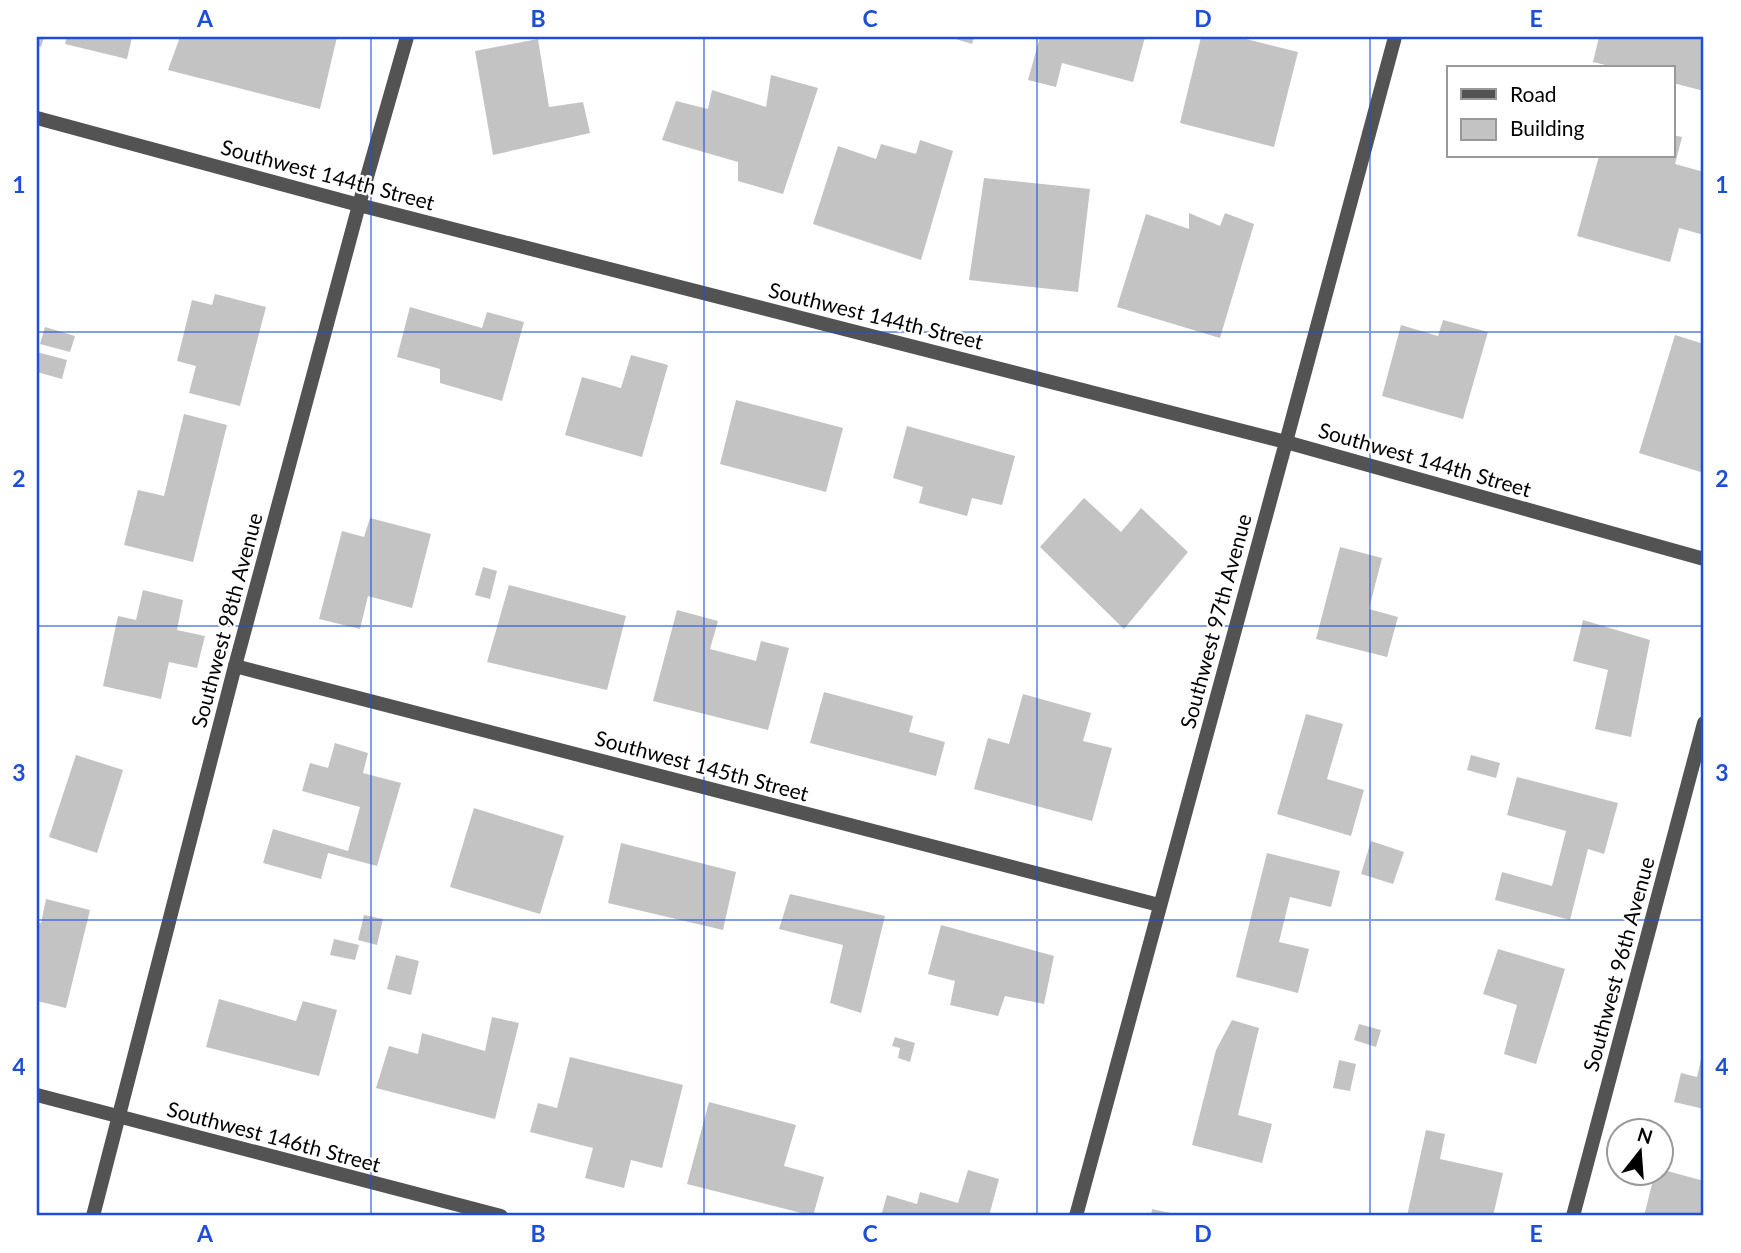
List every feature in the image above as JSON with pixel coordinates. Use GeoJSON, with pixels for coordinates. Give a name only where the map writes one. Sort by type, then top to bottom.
{"type":"FeatureCollection","features":[{"type":"Feature","properties":{"kind":"street","name":"Southwest 98th Avenue"},"geometry":{"type":"LineString","coordinates":[[93,1216],[235,666],[407,37]]}},
{"type":"Feature","properties":{"kind":"street","name":"Southwest 97th Avenue"},"geometry":{"type":"LineString","coordinates":[[1076,1216],[1395,37]]}},
{"type":"Feature","properties":{"kind":"street","name":"Southwest 144th Street"},"geometry":{"type":"LineString","coordinates":[[37,118],[359,205],[1286,442],[1704,559]]}},
{"type":"Feature","properties":{"kind":"street","name":"Southwest 145th Street"},"geometry":{"type":"LineString","coordinates":[[235,666],[1159,905]]}},
{"type":"Feature","properties":{"kind":"street","name":"Southwest 96th Avenue"},"geometry":{"type":"LineString","coordinates":[[1573,1216],[1704,723]]}},
{"type":"Feature","properties":{"kind":"street","name":"Southwest 146th Street"},"geometry":{"type":"LineString","coordinates":[[37,1096],[500,1216]]}},
{"type":"Feature","properties":{"kind":"building"},"geometry":{"type":"Polygon","coordinates":[[[37,37],[44,37],[41,47],[37,46],[37,37]]]}},
{"type":"Feature","properties":{"kind":"building"},"geometry":{"type":"Polygon","coordinates":[[[67,37],[132,37],[127,59],[65,44],[67,37]]]}},
{"type":"Feature","properties":{"kind":"building"},"geometry":{"type":"Polygon","coordinates":[[[180,37],[337,37],[320,109],[168,70],[180,37]]]}},
{"type":"Feature","properties":{"kind":"building"},"geometry":{"type":"Polygon","coordinates":[[[949,37],[974,37],[972,44],[949,37]]]}},
{"type":"Feature","properties":{"kind":"building"},"geometry":{"type":"Polygon","coordinates":[[[1040,37],[1145,37],[1133,82],[1062,63],[1056,87],[1028,80],[1040,37]]]}},
{"type":"Feature","properties":{"kind":"building"},"geometry":{"type":"Polygon","coordinates":[[[1201,37],[1238,37],[1298,52],[1274,147],[1180,123],[1201,37]]]}},
{"type":"Feature","properties":{"kind":"building"},"geometry":{"type":"Polygon","coordinates":[[[1599,37],[1704,37],[1704,91],[1674,83],[1674,66],[1610,66],[1593,62],[1599,37]]]}},
{"type":"Feature","properties":{"kind":"building"},"geometry":{"type":"Polygon","coordinates":[[[538,39],[549,107],[583,102],[590,133],[493,155],[475,51],[538,39]]]}},
{"type":"Feature","properties":{"kind":"building"},"geometry":{"type":"Polygon","coordinates":[[[771,75],[818,88],[783,194],[738,181],[738,162],[662,140],[676,101],[708,109],[712,90],[766,107],[771,75]]]}},
{"type":"Feature","properties":{"kind":"building"},"geometry":{"type":"Polygon","coordinates":[[[1674,135],[1682,137],[1675,164],[1704,172],[1704,235],[1679,228],[1670,262],[1577,236],[1598,158],[1674,158],[1674,135]]]}},
{"type":"Feature","properties":{"kind":"building"},"geometry":{"type":"Polygon","coordinates":[[[920,140],[953,151],[921,260],[813,224],[838,146],[876,159],[881,144],[916,154],[920,140]]]}},
{"type":"Feature","properties":{"kind":"building"},"geometry":{"type":"Polygon","coordinates":[[[984,178],[1090,189],[1078,292],[969,280],[984,178]]]}},
{"type":"Feature","properties":{"kind":"building"},"geometry":{"type":"Polygon","coordinates":[[[1189,213],[1220,226],[1225,213],[1254,224],[1220,338],[1117,307],[1146,214],[1189,229],[1189,213]]]}},
{"type":"Feature","properties":{"kind":"building"},"geometry":{"type":"Polygon","coordinates":[[[215,294],[266,307],[240,406],[189,393],[196,366],[177,361],[192,300],[212,305],[215,294]]]}},
{"type":"Feature","properties":{"kind":"building"},"geometry":{"type":"Polygon","coordinates":[[[410,307],[482,328],[487,312],[524,322],[502,401],[440,383],[440,369],[397,357],[410,307]]]}},
{"type":"Feature","properties":{"kind":"building"},"geometry":{"type":"Polygon","coordinates":[[[1443,320],[1488,332],[1463,419],[1382,396],[1401,325],[1438,336],[1443,320]]]}},
{"type":"Feature","properties":{"kind":"building"},"geometry":{"type":"Polygon","coordinates":[[[45,327],[75,336],[70,352],[40,344],[45,327]]]}},
{"type":"Feature","properties":{"kind":"building"},"geometry":{"type":"Polygon","coordinates":[[[1675,335],[1704,344],[1704,473],[1639,453],[1675,335]]]}},
{"type":"Feature","properties":{"kind":"building"},"geometry":{"type":"Polygon","coordinates":[[[37,352],[67,360],[62,379],[37,372],[37,352]]]}},
{"type":"Feature","properties":{"kind":"building"},"geometry":{"type":"Polygon","coordinates":[[[631,355],[668,365],[642,457],[565,435],[582,377],[621,388],[631,355]]]}},
{"type":"Feature","properties":{"kind":"building"},"geometry":{"type":"Polygon","coordinates":[[[736,400],[843,428],[826,492],[720,464],[736,400]]]}},
{"type":"Feature","properties":{"kind":"building"},"geometry":{"type":"Polygon","coordinates":[[[184,414],[227,425],[193,562],[124,545],[138,490],[164,496],[184,414]]]}},
{"type":"Feature","properties":{"kind":"building"},"geometry":{"type":"Polygon","coordinates":[[[907,426],[1015,456],[1002,505],[972,498],[967,516],[919,503],[923,487],[893,478],[907,426]]]}},
{"type":"Feature","properties":{"kind":"building"},"geometry":{"type":"Polygon","coordinates":[[[1084,498],[1121,532],[1141,508],[1188,552],[1124,629],[1040,547],[1084,498]]]}},
{"type":"Feature","properties":{"kind":"building"},"geometry":{"type":"Polygon","coordinates":[[[370,518],[431,534],[412,608],[368,596],[360,629],[319,619],[342,531],[364,537],[370,518]]]}},
{"type":"Feature","properties":{"kind":"building"},"geometry":{"type":"Polygon","coordinates":[[[1340,547],[1382,558],[1369,609],[1398,617],[1387,657],[1316,639],[1340,547]]]}},
{"type":"Feature","properties":{"kind":"building"},"geometry":{"type":"Polygon","coordinates":[[[483,567],[497,571],[490,599],[475,595],[483,567]]]}},
{"type":"Feature","properties":{"kind":"building"},"geometry":{"type":"Polygon","coordinates":[[[509,585],[626,616],[607,690],[487,662],[509,585]]]}},
{"type":"Feature","properties":{"kind":"building"},"geometry":{"type":"Polygon","coordinates":[[[143,590],[183,600],[177,630],[205,636],[197,668],[169,662],[161,699],[103,686],[118,616],[136,620],[143,590]]]}},
{"type":"Feature","properties":{"kind":"building"},"geometry":{"type":"Polygon","coordinates":[[[677,610],[718,621],[710,649],[756,661],[761,641],[789,648],[768,730],[653,701],[677,610]]]}},
{"type":"Feature","properties":{"kind":"building"},"geometry":{"type":"Polygon","coordinates":[[[1583,620],[1650,640],[1631,737],[1595,729],[1608,670],[1573,661],[1583,620]]]}},
{"type":"Feature","properties":{"kind":"building"},"geometry":{"type":"Polygon","coordinates":[[[824,692],[913,716],[909,732],[945,742],[936,776],[810,743],[824,692]]]}},
{"type":"Feature","properties":{"kind":"building"},"geometry":{"type":"Polygon","coordinates":[[[1023,694],[1091,713],[1083,741],[1112,748],[1092,821],[974,789],[988,738],[1009,744],[1023,694]]]}},
{"type":"Feature","properties":{"kind":"building"},"geometry":{"type":"Polygon","coordinates":[[[1306,714],[1343,724],[1327,779],[1364,790],[1351,836],[1277,814],[1306,714]]]}},
{"type":"Feature","properties":{"kind":"building"},"geometry":{"type":"Polygon","coordinates":[[[335,743],[368,753],[363,773],[401,783],[377,866],[328,853],[321,879],[263,863],[273,829],[348,851],[360,807],[302,791],[310,763],[328,768],[335,743]]]}},
{"type":"Feature","properties":{"kind":"building"},"geometry":{"type":"Polygon","coordinates":[[[76,755],[123,770],[97,853],[49,837],[76,755]]]}},
{"type":"Feature","properties":{"kind":"building"},"geometry":{"type":"Polygon","coordinates":[[[1471,755],[1500,763],[1496,778],[1467,770],[1471,755]]]}},
{"type":"Feature","properties":{"kind":"building"},"geometry":{"type":"Polygon","coordinates":[[[1517,777],[1618,803],[1604,854],[1588,849],[1570,920],[1495,900],[1502,872],[1552,886],[1566,831],[1507,815],[1517,777]]]}},
{"type":"Feature","properties":{"kind":"building"},"geometry":{"type":"Polygon","coordinates":[[[474,808],[564,836],[540,914],[450,887],[474,808]]]}},
{"type":"Feature","properties":{"kind":"building"},"geometry":{"type":"Polygon","coordinates":[[[1371,841],[1404,852],[1393,884],[1361,874],[1371,841]]]}},
{"type":"Feature","properties":{"kind":"building"},"geometry":{"type":"Polygon","coordinates":[[[621,843],[736,872],[723,930],[608,903],[621,843]]]}},
{"type":"Feature","properties":{"kind":"building"},"geometry":{"type":"Polygon","coordinates":[[[1267,853],[1340,871],[1331,907],[1290,897],[1279,942],[1309,949],[1298,993],[1236,977],[1267,853]]]}},
{"type":"Feature","properties":{"kind":"building"},"geometry":{"type":"Polygon","coordinates":[[[790,894],[885,916],[861,1013],[830,1003],[843,945],[779,929],[790,894]]]}},
{"type":"Feature","properties":{"kind":"building"},"geometry":{"type":"Polygon","coordinates":[[[46,899],[90,910],[66,1008],[37,1001],[37,922],[41,923],[46,899]]]}},
{"type":"Feature","properties":{"kind":"building"},"geometry":{"type":"Polygon","coordinates":[[[364,915],[383,919],[377,945],[358,940],[364,915]]]}},
{"type":"Feature","properties":{"kind":"building"},"geometry":{"type":"Polygon","coordinates":[[[941,925],[1054,956],[1044,1004],[1005,996],[998,1016],[950,1005],[955,981],[928,974],[941,925]]]}},
{"type":"Feature","properties":{"kind":"building"},"geometry":{"type":"Polygon","coordinates":[[[334,939],[359,945],[355,960],[330,955],[334,939]]]}},
{"type":"Feature","properties":{"kind":"building"},"geometry":{"type":"Polygon","coordinates":[[[1498,949],[1565,969],[1536,1064],[1504,1054],[1517,1005],[1483,994],[1498,949]]]}},
{"type":"Feature","properties":{"kind":"building"},"geometry":{"type":"Polygon","coordinates":[[[396,955],[419,961],[411,995],[387,989],[396,955]]]}},
{"type":"Feature","properties":{"kind":"building"},"geometry":{"type":"Polygon","coordinates":[[[219,999],[296,1021],[303,1001],[337,1010],[319,1076],[206,1047],[219,999]]]}},
{"type":"Feature","properties":{"kind":"building"},"geometry":{"type":"Polygon","coordinates":[[[492,1017],[519,1023],[495,1119],[376,1088],[389,1046],[418,1054],[422,1033],[485,1051],[492,1017]]]}},
{"type":"Feature","properties":{"kind":"building"},"geometry":{"type":"Polygon","coordinates":[[[1232,1020],[1259,1028],[1238,1115],[1272,1124],[1262,1163],[1192,1145],[1216,1050],[1232,1020]]]}},
{"type":"Feature","properties":{"kind":"building"},"geometry":{"type":"Polygon","coordinates":[[[1359,1024],[1381,1030],[1376,1047],[1354,1040],[1359,1024]]]}},
{"type":"Feature","properties":{"kind":"building"},"geometry":{"type":"Polygon","coordinates":[[[895,1037],[915,1043],[910,1062],[898,1058],[900,1048],[892,1046],[895,1037]]]}},
{"type":"Feature","properties":{"kind":"building"},"geometry":{"type":"Polygon","coordinates":[[[1703,1051],[1704,1109],[1674,1102],[1681,1073],[1697,1077],[1703,1051]]]}},
{"type":"Feature","properties":{"kind":"building"},"geometry":{"type":"Polygon","coordinates":[[[570,1057],[683,1085],[662,1168],[631,1160],[624,1188],[585,1178],[593,1148],[530,1132],[538,1103],[557,1108],[570,1057]]]}},
{"type":"Feature","properties":{"kind":"building"},"geometry":{"type":"Polygon","coordinates":[[[1339,1060],[1356,1064],[1350,1091],[1333,1088],[1339,1060]]]}},
{"type":"Feature","properties":{"kind":"building"},"geometry":{"type":"Polygon","coordinates":[[[709,1102],[796,1125],[784,1166],[824,1177],[813,1216],[687,1184],[709,1102]]]}},
{"type":"Feature","properties":{"kind":"building"},"geometry":{"type":"Polygon","coordinates":[[[1426,1130],[1445,1134],[1440,1159],[1503,1173],[1493,1216],[1407,1216],[1426,1130]]]}},
{"type":"Feature","properties":{"kind":"building"},"geometry":{"type":"Polygon","coordinates":[[[968,1170],[999,1179],[989,1216],[881,1216],[887,1195],[917,1204],[920,1192],[958,1203],[968,1170]]]}},
{"type":"Feature","properties":{"kind":"building"},"geometry":{"type":"Polygon","coordinates":[[[1674,1173],[1704,1181],[1704,1216],[1644,1216],[1652,1186],[1674,1186],[1674,1173]]]}},
{"type":"Feature","properties":{"kind":"building"},"geometry":{"type":"Polygon","coordinates":[[[1152,1209],[1179,1215],[1179,1216],[1151,1216],[1152,1209]]]}}]}
